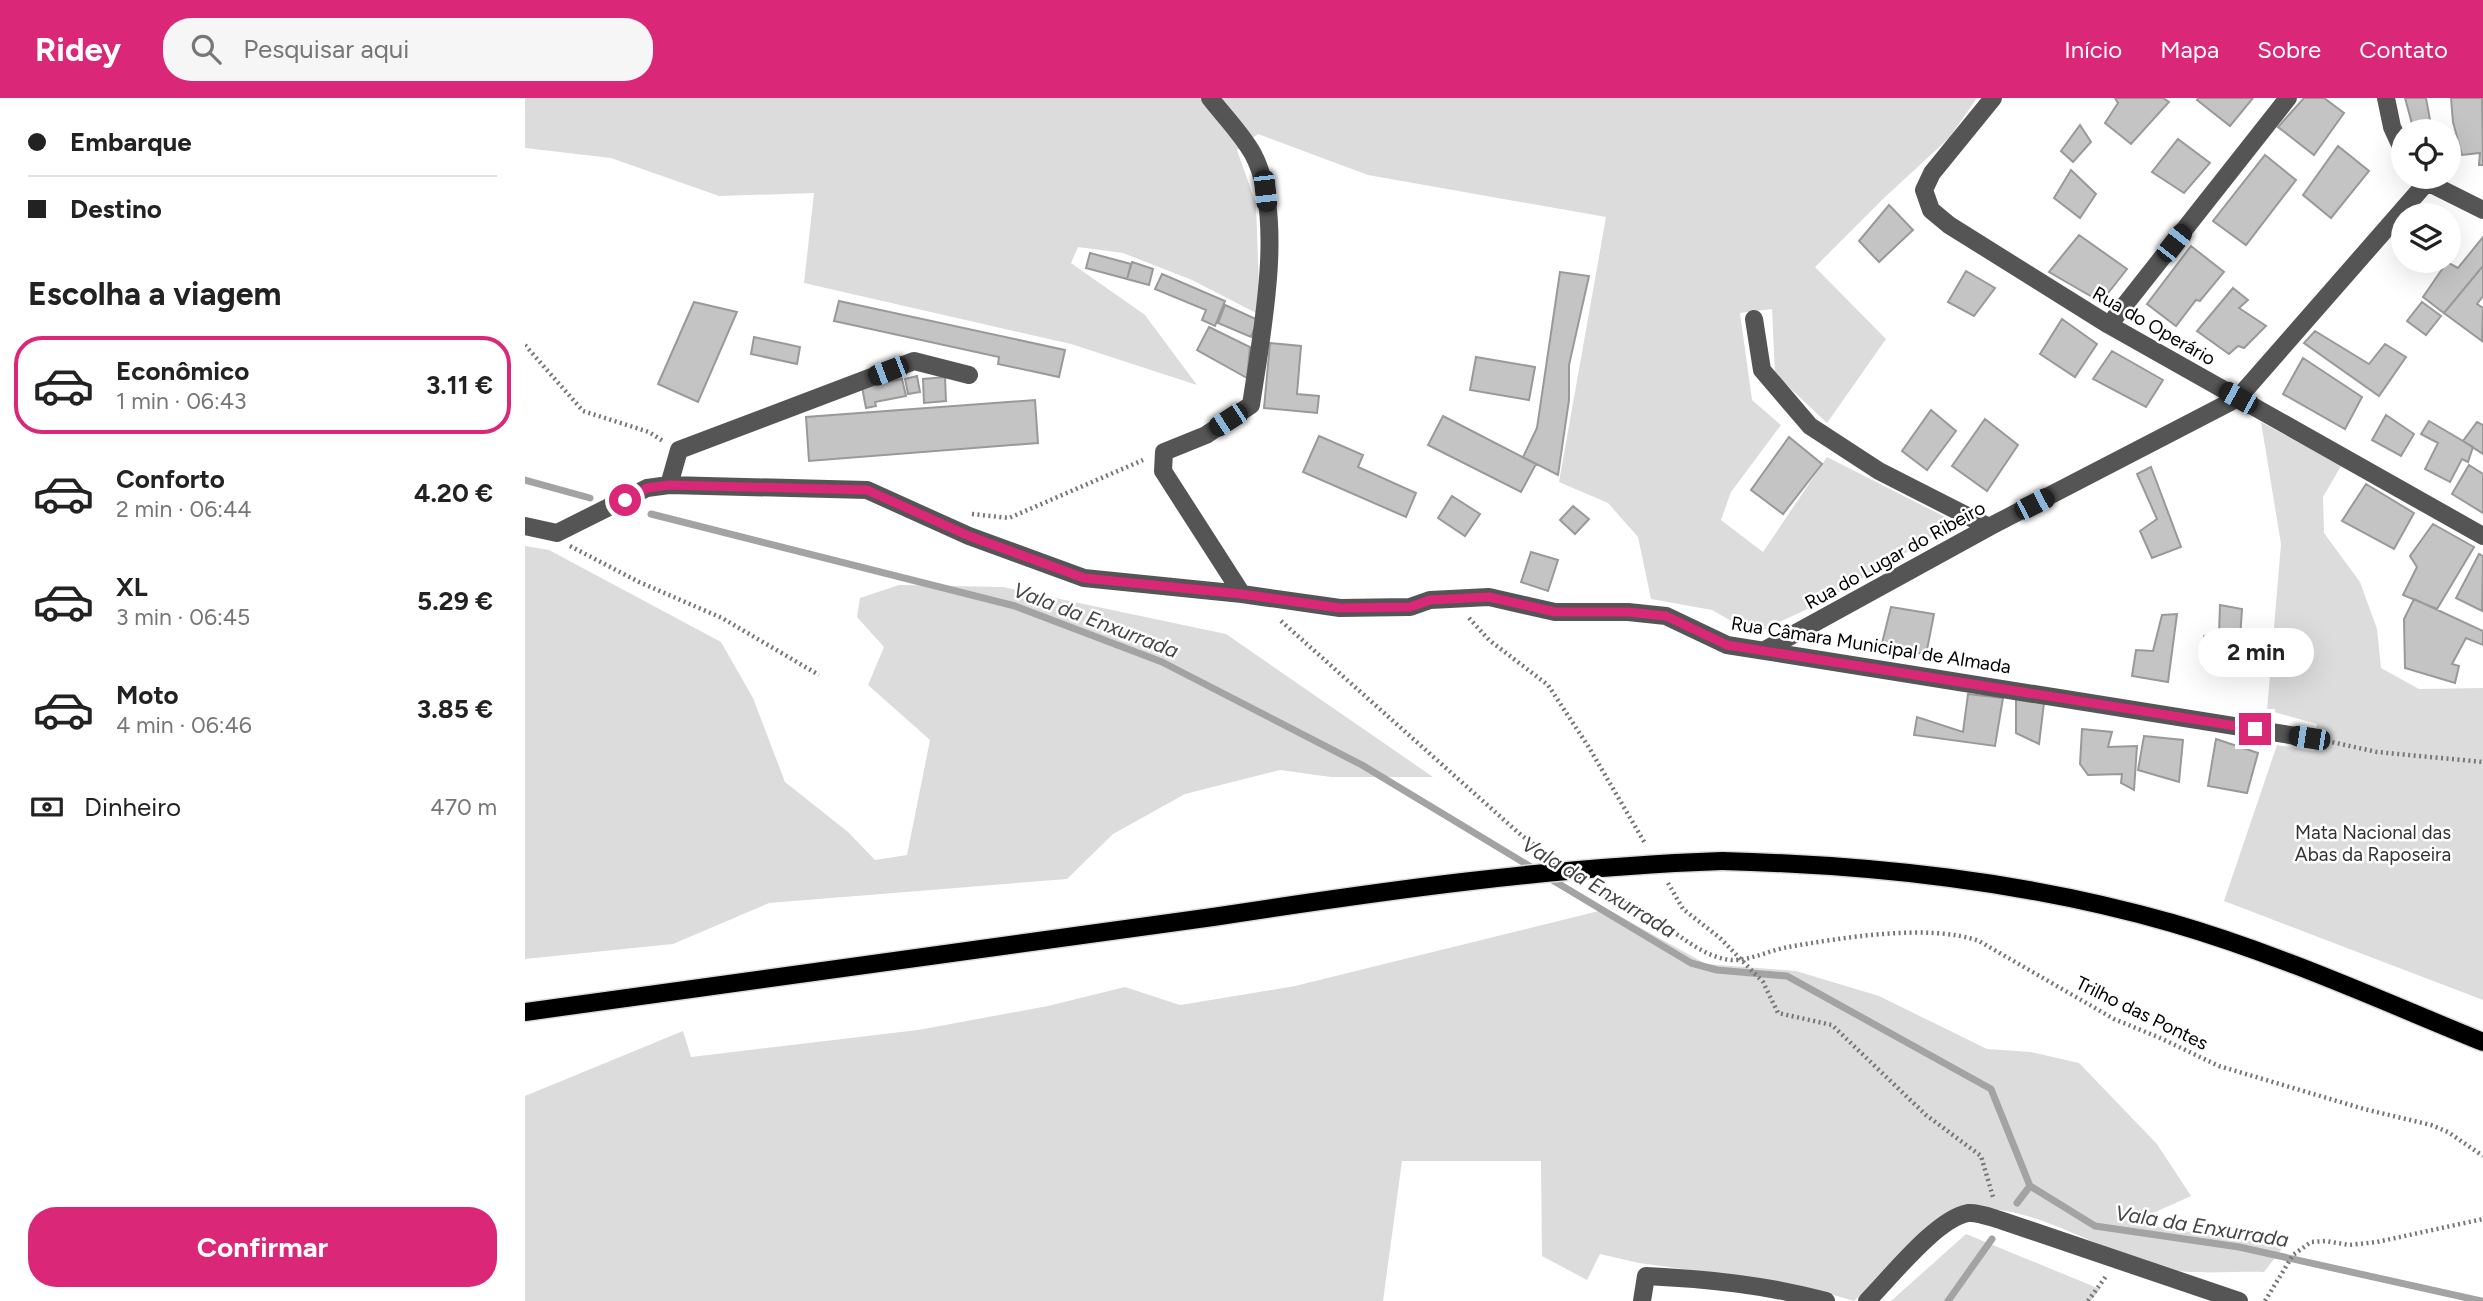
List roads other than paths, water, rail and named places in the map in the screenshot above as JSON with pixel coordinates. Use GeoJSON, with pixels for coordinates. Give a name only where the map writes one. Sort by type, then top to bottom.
{"type":"FeatureCollection","features":[{"type":"Feature","properties":{"kind":"main road"},"geometry":{"type":"LineString","coordinates":[[525,1012],[1413,888],[1584,869],[1722,861],[1800,863],[1925,873],[2067,896],[2172,923],[2276,957],[2483,1042]]}},
{"type":"Feature","properties":{"kind":"street"},"geometry":{"type":"LineString","coordinates":[[1210,98],[1253,154],[1265,191],[1270,234],[1263,329],[1251,405],[1206,435],[1164,452],[1163,471],[1241,594]]}},
{"type":"Feature","properties":{"kind":"street","name":"Rua do Operário"},"geometry":{"type":"LineString","coordinates":[[1993,98],[1932,173],[1924,190],[1931,210],[1949,225],[2109,326],[2483,536]]}},
{"type":"Feature","properties":{"kind":"street"},"geometry":{"type":"LineString","coordinates":[[2109,326],[2288,98]]}},
{"type":"Feature","properties":{"kind":"street"},"geometry":{"type":"LineString","coordinates":[[2386,98],[2391,122]]}},
{"type":"Feature","properties":{"kind":"street","name":"Rua do Lugar do Ribeiro"},"geometry":{"type":"LineString","coordinates":[[1765,650],[1989,527],[2238,398],[2416,189]]}},
{"type":"Feature","properties":{"kind":"street"},"geometry":{"type":"LineString","coordinates":[[2443,189],[2483,210]]}},
{"type":"Feature","properties":{"kind":"street"},"geometry":{"type":"LineString","coordinates":[[1754,319],[1762,370],[1810,426],[1879,471],[1989,527]]}},
{"type":"Feature","properties":{"kind":"street"},"geometry":{"type":"LineString","coordinates":[[669,485],[679,450],[914,361],[969,375]]}},
{"type":"Feature","properties":{"kind":"street","name":"Rua Câmara Municipal de Almada"},"geometry":{"type":"LineString","coordinates":[[525,526],[557,533],[647,488],[669,485],[867,490],[969,536],[1084,578],[1241,594],[1340,608],[1410,607],[1430,600],[1489,597],[1555,612],[1628,612],[1666,616],[1727,645],[2309,738]]}},
{"type":"Feature","properties":{"kind":"street"},"geometry":{"type":"LineString","coordinates":[[1867,1301],[1934,1234],[1958,1216],[1972,1213],[2000,1220],[2239,1301]]}},
{"type":"Feature","properties":{"kind":"street"},"geometry":{"type":"LineString","coordinates":[[1642,1301],[1646,1276],[1715,1279],[1779,1288],[1826,1301]]}},
{"type":"Feature","properties":{"kind":"waterway","name":"Vala da Enxurrada"},"geometry":{"type":"LineString","coordinates":[[525,480],[590,498]]}},
{"type":"Feature","properties":{"kind":"waterway","name":"Vala da Enxurrada"},"geometry":{"type":"LineString","coordinates":[[651,514],[1015,606],[1162,662],[1362,765],[1536,870]]}},
{"type":"Feature","properties":{"kind":"waterway","name":"Vala da Enxurrada"},"geometry":{"type":"LineString","coordinates":[[1549,878],[1691,963],[1717,970],[1787,976],[1991,1089],[2030,1186],[2095,1226],[2239,1247],[2481,1301]]}},
{"type":"Feature","properties":{"kind":"waterway"},"geometry":{"type":"LineString","coordinates":[[2017,1203],[2030,1186]]}},
{"type":"Feature","properties":{"kind":"waterway"},"geometry":{"type":"LineString","coordinates":[[1948,1301],[1992,1239]]}},
{"type":"Feature","properties":{"kind":"park label","name":"Mata Nacional das Abas da Raposeira"},"geometry":{"type":"Point","coordinates":[2373,843]}}]}
